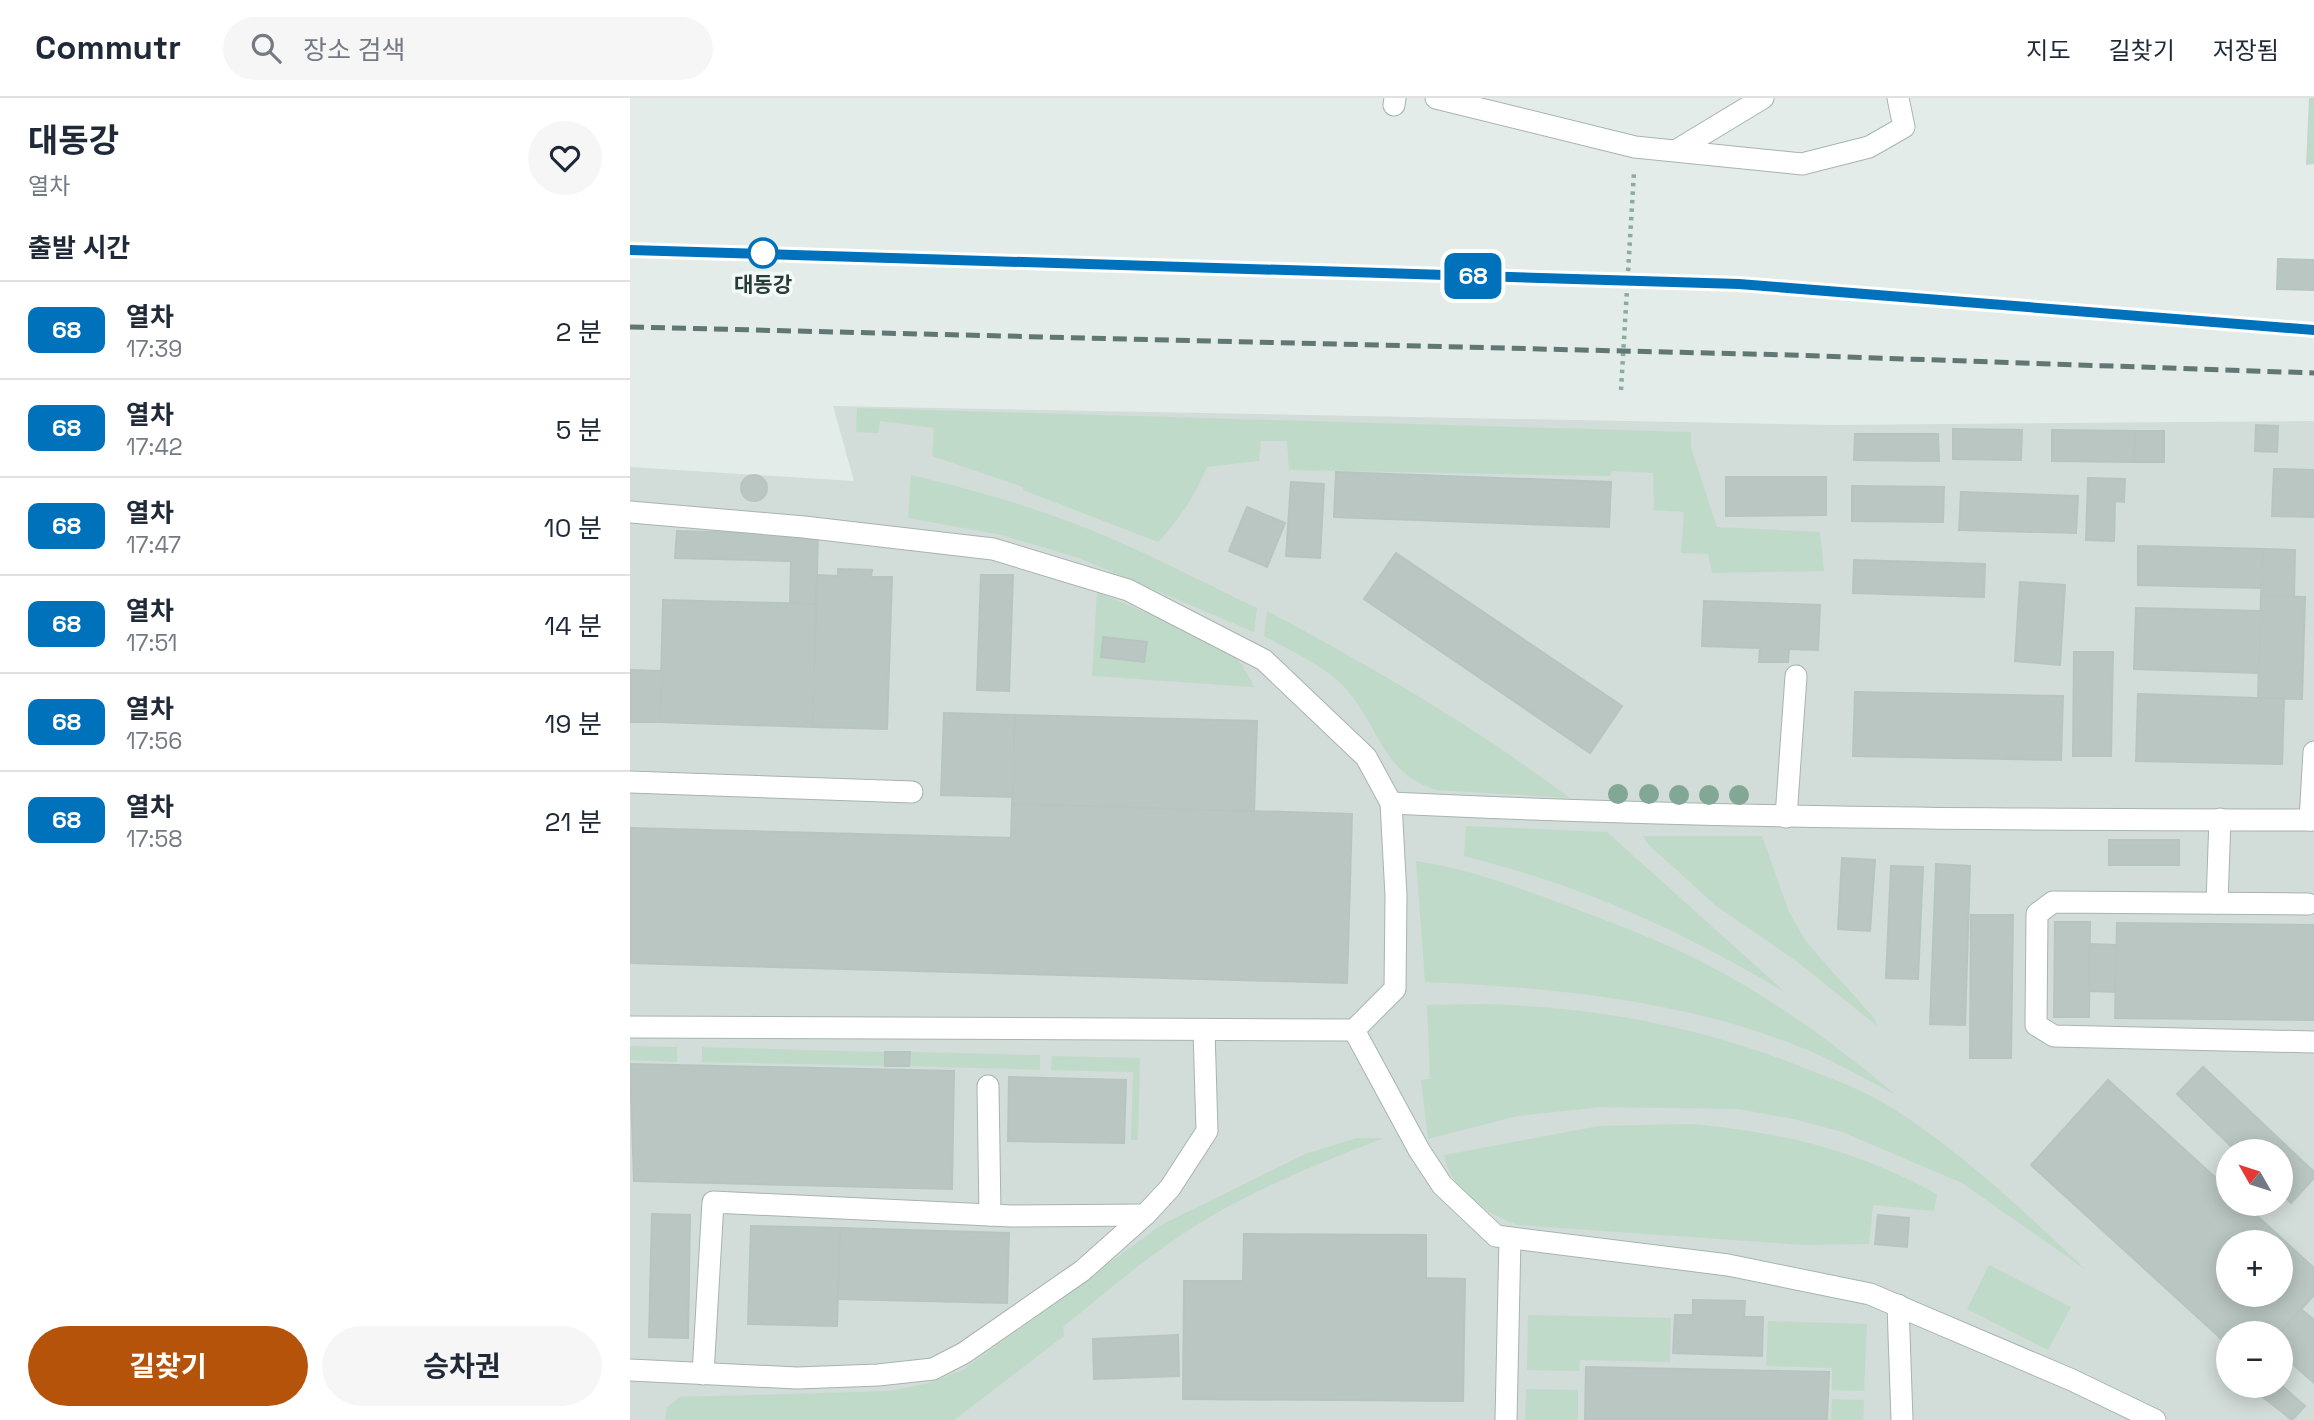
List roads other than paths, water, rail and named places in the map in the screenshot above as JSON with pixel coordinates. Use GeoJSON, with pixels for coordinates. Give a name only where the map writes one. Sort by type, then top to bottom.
{"type":"FeatureCollection","features":[{"type":"Feature","properties":{"kind":"lane"},"geometry":{"type":"LineString","coordinates":[[1436,98],[1635,147],[1801,164],[1869,147],[1904,127],[1898,98]]}},
{"type":"Feature","properties":{"kind":"lane"},"geometry":{"type":"LineString","coordinates":[[1677,150],[1763,98]]}},
{"type":"Feature","properties":{"kind":"lane"},"geometry":{"type":"LineString","coordinates":[[630,512],[804,527],[993,549],[1128,590],[1264,660],[1366,758],[1391,803],[1396,896],[1395,989],[1354,1030],[630,1027]]}},
{"type":"Feature","properties":{"kind":"lane"},"geometry":{"type":"LineString","coordinates":[[1786,817],[1796,676]]}},
{"type":"Feature","properties":{"kind":"lane"},"geometry":{"type":"LineString","coordinates":[[1391,803],[1600,813],[1786,817],[2312,820],[2314,752]]}},
{"type":"Feature","properties":{"kind":"lane"},"geometry":{"type":"LineString","coordinates":[[630,782],[912,792]]}},
{"type":"Feature","properties":{"kind":"lane"},"geometry":{"type":"LineString","coordinates":[[2217,903],[2220,819]]}},
{"type":"Feature","properties":{"kind":"lane"},"geometry":{"type":"LineString","coordinates":[[2308,904],[2053,902],[2037,914],[2036,1025],[2054,1036],[2314,1042]]}},
{"type":"Feature","properties":{"kind":"lane"},"geometry":{"type":"LineString","coordinates":[[630,1370],[797,1378],[933,1368],[964,1353],[1062,1286],[1145,1215],[1170,1188],[1207,1131],[1204,1030]]}},
{"type":"Feature","properties":{"kind":"lane"},"geometry":{"type":"LineString","coordinates":[[1354,1030],[1419,1150],[1442,1185],[1496,1236],[1728,1265],[1870,1294],[2073,1380],[2155,1420]]}},
{"type":"Feature","properties":{"kind":"lane"},"geometry":{"type":"LineString","coordinates":[[988,1086],[990,1215]]}},
{"type":"Feature","properties":{"kind":"lane"},"geometry":{"type":"LineString","coordinates":[[703,1374],[713,1202],[990,1215],[1145,1215]]}},
{"type":"Feature","properties":{"kind":"lane"},"geometry":{"type":"LineString","coordinates":[[1506,1420],[1510,1238]]}},
{"type":"Feature","properties":{"kind":"lane"},"geometry":{"type":"LineString","coordinates":[[1898,1305],[1902,1420]]}},
{"type":"Feature","properties":{"kind":"railway"},"geometry":{"type":"LineString","coordinates":[[630,250],[1739,284],[2314,330]]}},
{"type":"Feature","properties":{"kind":"railway"},"geometry":{"type":"LineString","coordinates":[[630,327],[1790,355],[2314,373]]}},
{"type":"Feature","properties":{"kind":"train","name":"68"},"geometry":{"type":"LineString","coordinates":[[630,250],[1739,284],[2314,330]]}},
{"type":"Feature","properties":{"kind":"place","name":"대동강"},"geometry":{"type":"Point","coordinates":[763,253]}}]}
